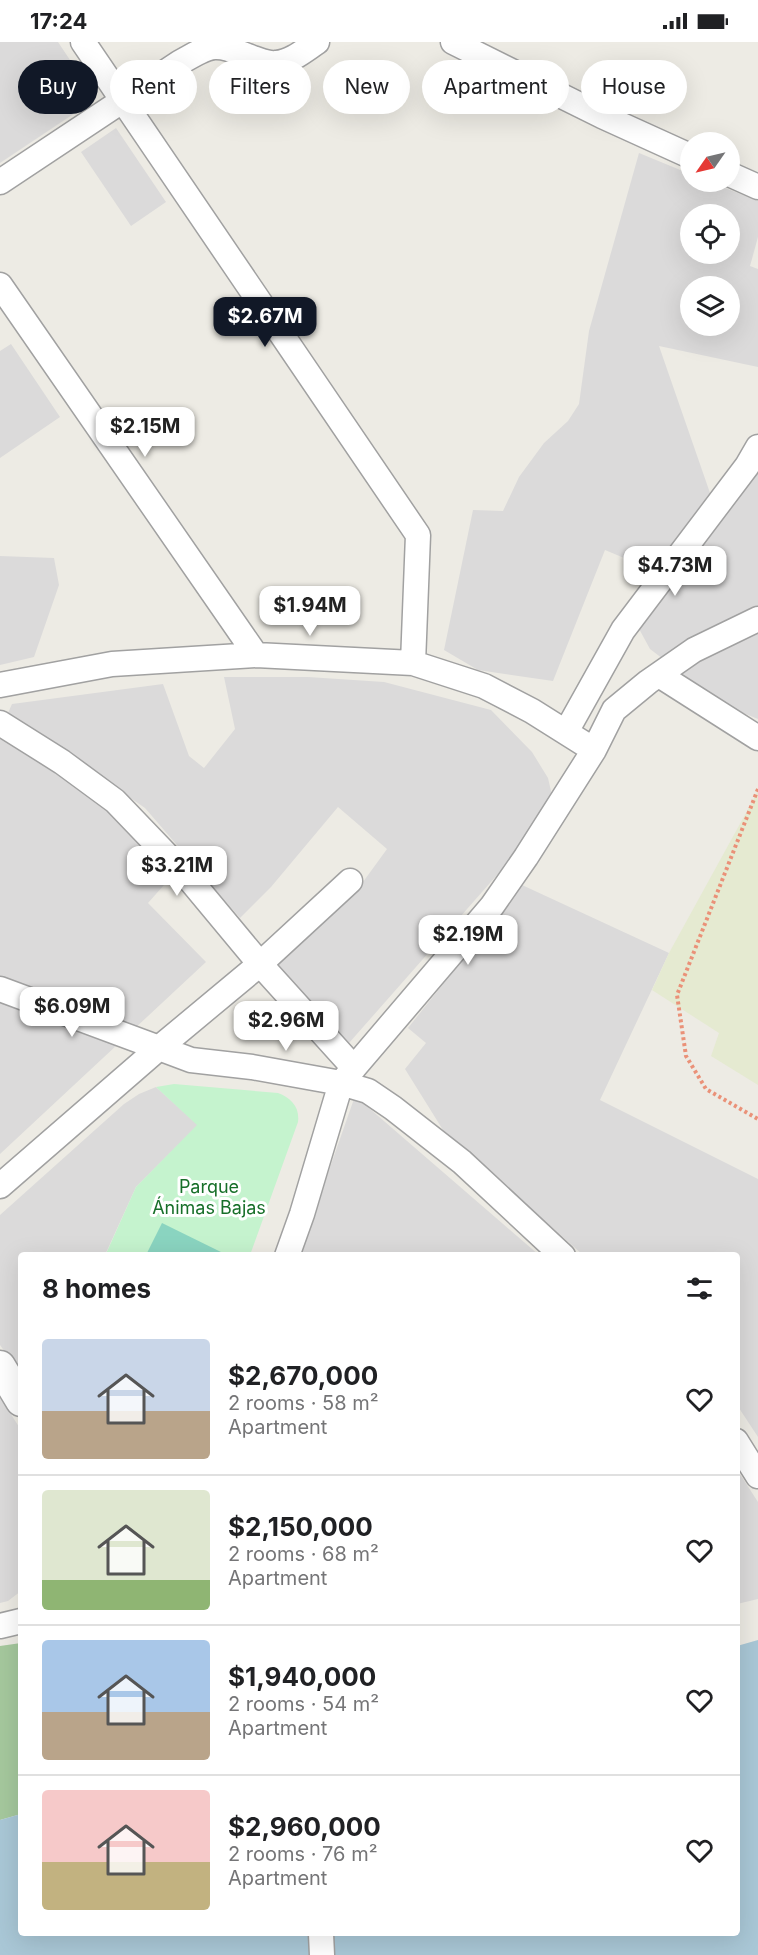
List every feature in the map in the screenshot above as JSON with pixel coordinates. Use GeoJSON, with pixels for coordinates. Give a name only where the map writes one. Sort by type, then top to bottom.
{"type":"FeatureCollection","features":[{"type":"Feature","properties":{"kind":"street"},"geometry":{"type":"LineString","coordinates":[[83,42],[110,82]]}},
{"type":"Feature","properties":{"kind":"street"},"geometry":{"type":"LineString","coordinates":[[184,60],[209,46],[222,46],[263,62],[275,63],[287,60],[317,42]]}},
{"type":"Feature","properties":{"kind":"street"},"geometry":{"type":"LineString","coordinates":[[453,42],[602,116],[680,151]]}},
{"type":"Feature","properties":{"kind":"street"},"geometry":{"type":"LineString","coordinates":[[0,182],[110,108]]}},
{"type":"Feature","properties":{"kind":"street"},"geometry":{"type":"LineString","coordinates":[[132,114],[418,535],[413,663]]}},
{"type":"Feature","properties":{"kind":"street"},"geometry":{"type":"LineString","coordinates":[[740,179],[758,187]]}},
{"type":"Feature","properties":{"kind":"street"},"geometry":{"type":"LineString","coordinates":[[0,285],[256,655]]}},
{"type":"Feature","properties":{"kind":"street"},"geometry":{"type":"LineString","coordinates":[[566,732],[623,630],[747,466],[758,447]]}},
{"type":"Feature","properties":{"kind":"street"},"geometry":{"type":"LineString","coordinates":[[288,1252],[347,1076],[492,906],[594,750],[614,710],[694,650],[758,619]]}},
{"type":"Feature","properties":{"kind":"street"},"geometry":{"type":"LineString","coordinates":[[0,685],[112,664],[256,655],[413,663],[484,686],[532,711],[594,750]]}},
{"type":"Feature","properties":{"kind":"street"},"geometry":{"type":"LineString","coordinates":[[659,675],[758,738]]}},
{"type":"Feature","properties":{"kind":"street"},"geometry":{"type":"LineString","coordinates":[[0,723],[62,762],[115,801],[186,875],[260,964],[347,1076],[393,1107],[462,1162],[560,1252]]}},
{"type":"Feature","properties":{"kind":"street"},"geometry":{"type":"LineString","coordinates":[[0,1186],[260,964],[350,880]]}},
{"type":"Feature","properties":{"kind":"street"},"geometry":{"type":"LineString","coordinates":[[0,989],[191,1060],[347,1076]]}},
{"type":"Feature","properties":{"kind":"street"},"geometry":{"type":"LineString","coordinates":[[0,1366],[18,1396]]}},
{"type":"Feature","properties":{"kind":"street"},"geometry":{"type":"LineString","coordinates":[[740,1448],[758,1476]]}},
{"type":"Feature","properties":{"kind":"street"},"geometry":{"type":"LineString","coordinates":[[0,1626],[18,1622]]}},
{"type":"Feature","properties":{"kind":"street"},"geometry":{"type":"LineString","coordinates":[[321,1936],[322,1955]]}},
{"type":"Feature","properties":{"kind":"path"},"geometry":{"type":"LineString","coordinates":[[758,789],[677,995],[686,1056],[706,1089],[758,1119]]}},
{"type":"Feature","properties":{"kind":"shaded area"},"geometry":{"type":"Polygon","coordinates":[[[0,42],[58,42],[70,60],[18,60],[18,114],[74,114],[0,163],[0,42]]]}},
{"type":"Feature","properties":{"kind":"shaded area"},"geometry":{"type":"Polygon","coordinates":[[[116,128],[166,202],[131,226],[81,152],[116,128]]]}},
{"type":"Feature","properties":{"kind":"shaded area"},"geometry":{"type":"Polygon","coordinates":[[[639,153],[680,170],[680,192],[735,192],[758,201],[758,237],[750,266],[758,269],[758,367],[659,346],[710,493],[653,570],[605,550],[553,681],[478,670],[444,650],[473,510],[503,511],[519,477],[544,443],[568,421],[579,404],[589,331],[639,153]]]}},
{"type":"Feature","properties":{"kind":"shaded area"},"geometry":{"type":"Polygon","coordinates":[[[11,344],[60,417],[0,458],[0,351],[11,344]]]}},
{"type":"Feature","properties":{"kind":"shaded area"},"geometry":{"type":"Polygon","coordinates":[[[758,462],[758,719],[736,710],[696,684],[650,649],[638,627],[758,462]]]}},
{"type":"Feature","properties":{"kind":"shaded area"},"geometry":{"type":"Polygon","coordinates":[[[0,556],[54,558],[59,585],[34,657],[0,665],[0,556]]]}},
{"type":"Feature","properties":{"kind":"shaded area"},"geometry":{"type":"Polygon","coordinates":[[[224,677],[308,677],[384,682],[491,710],[532,752],[548,778],[551,791],[550,806],[535,832],[349,1043],[277,966],[355,893],[387,849],[338,807],[271,887],[240,918],[145,808],[8,713],[12,704],[163,684],[189,756],[204,768],[235,729],[224,677]]]}},
{"type":"Feature","properties":{"kind":"shaded area"},"geometry":{"type":"Polygon","coordinates":[[[0,732],[106,807],[172,876],[148,903],[206,962],[0,1154],[0,732]]]}},
{"type":"Feature","properties":{"kind":"shaded area"},"geometry":{"type":"Polygon","coordinates":[[[522,885],[669,953],[600,1100],[758,1179],[758,1437],[740,1410],[740,1252],[580,1252],[443,1130],[405,1069],[426,1043],[408,1028],[522,885]]]}},
{"type":"Feature","properties":{"kind":"shaded area"},"geometry":{"type":"Polygon","coordinates":[[[156,1087],[198,1125],[136,1187],[106,1252],[18,1252],[18,1371],[0,1345],[0,1215],[124,1104],[156,1087]]]}},
{"type":"Feature","properties":{"kind":"shaded area"},"geometry":{"type":"Polygon","coordinates":[[[355,1096],[536,1252],[300,1252],[355,1096]]]}},
{"type":"Feature","properties":{"kind":"shaded area"},"geometry":{"type":"Polygon","coordinates":[[[0,1397],[18,1425],[18,1593],[8,1601],[0,1603],[0,1397]]]}},
{"type":"Feature","properties":{"kind":"shaded area"},"geometry":{"type":"Polygon","coordinates":[[[740,1474],[758,1502],[758,1599],[740,1603],[740,1474]]]}},
{"type":"Feature","properties":{"kind":"green space"},"geometry":{"type":"Polygon","coordinates":[[[758,791],[758,1085],[711,1056],[719,1033],[652,990],[669,953],[758,791]]]}},
{"type":"Feature","properties":{"kind":"green space","name":"Parque Ánimas Bajas"},"geometry":{"type":"Polygon","coordinates":[[[174,1084],[278,1093],[291,1100],[296,1108],[298,1122],[251,1252],[107,1252],[136,1187],[197,1125],[156,1087],[174,1084]]]}},
{"type":"Feature","properties":{"kind":"green space"},"geometry":{"type":"Polygon","coordinates":[[[162,1223],[221,1252],[148,1252],[162,1223]]]}},
{"type":"Feature","properties":{"kind":"green space"},"geometry":{"type":"Polygon","coordinates":[[[18,1643],[18,1815],[0,1820],[0,1646],[18,1643]]]}},
{"type":"Feature","properties":{"kind":"water"},"geometry":{"type":"Polygon","coordinates":[[[758,1640],[758,1955],[0,1955],[0,1820],[18,1815],[18,1936],[740,1936],[740,1645],[758,1640]]]}}]}
